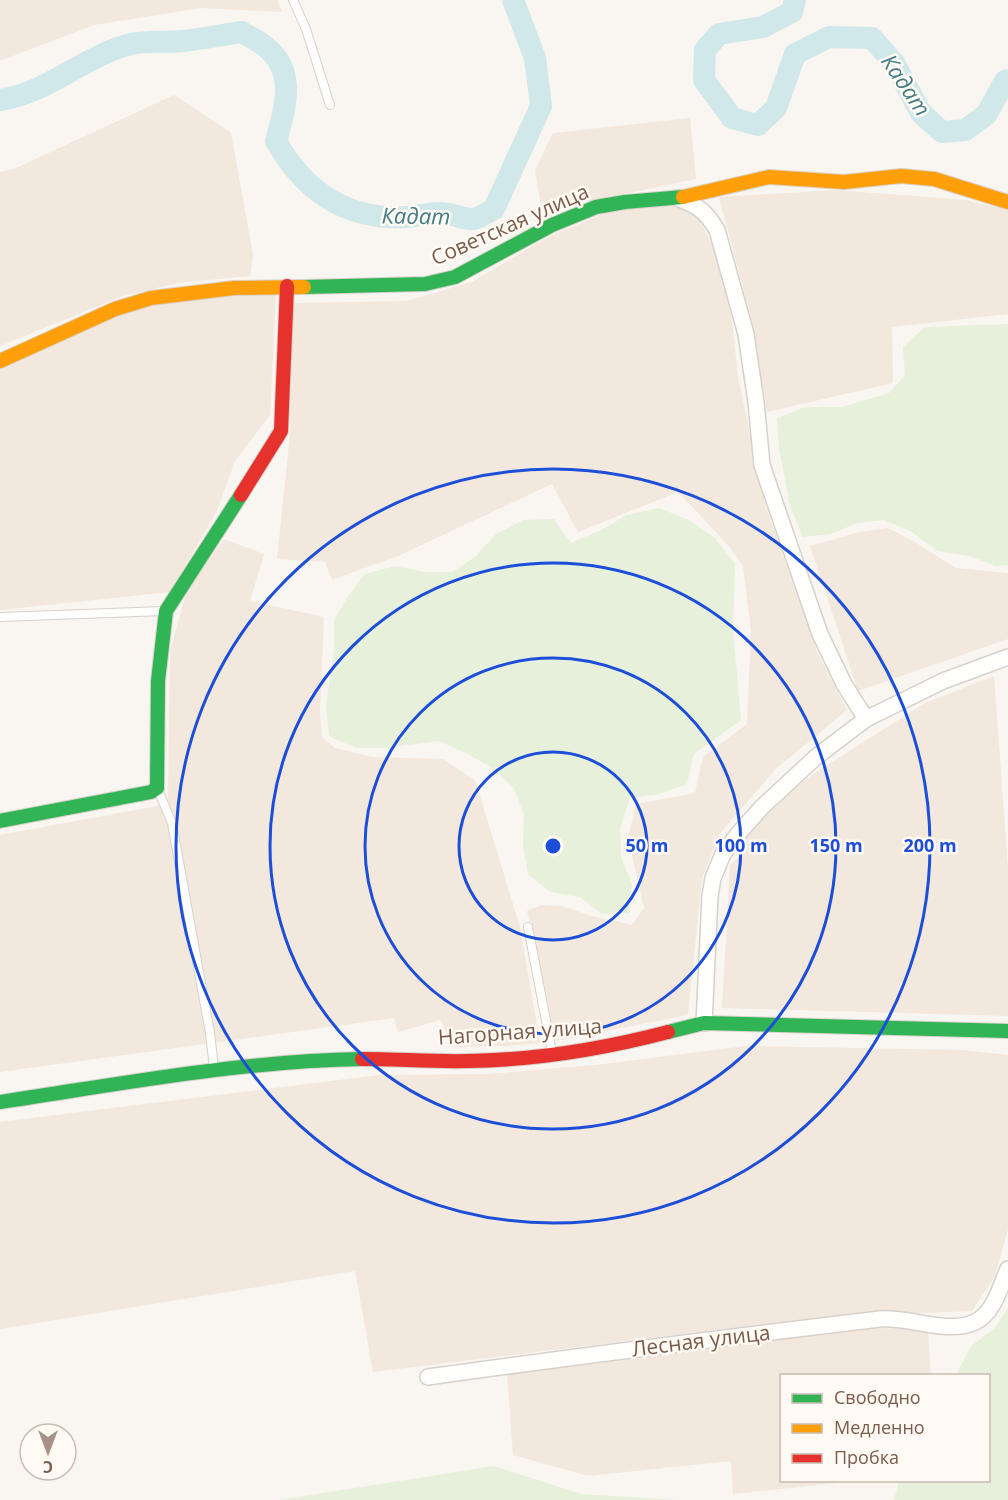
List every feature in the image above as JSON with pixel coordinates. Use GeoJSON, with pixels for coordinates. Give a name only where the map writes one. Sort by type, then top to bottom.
{"type":"FeatureCollection","features":[{"type":"Feature","properties":{"kind":"street","name":"Советская улица"},"geometry":{"type":"LineString","coordinates":[[0,361],[115,309],[151,298],[205,290],[426,284],[442,281],[482,264],[574,214],[596,207],[677,198],[769,177],[844,182],[901,176],[934,179],[1008,202]]}},
{"type":"Feature","properties":{"kind":"street"},"geometry":{"type":"LineString","coordinates":[[677,198],[698,206],[717,230],[746,334],[762,465],[820,634],[844,684],[866,719]]}},
{"type":"Feature","properties":{"kind":"street"},"geometry":{"type":"LineString","coordinates":[[0,821],[151,792],[157,788],[158,681],[166,611],[281,431],[287,286]]}},
{"type":"Feature","properties":{"kind":"street"},"geometry":{"type":"LineString","coordinates":[[704,1023],[710,896],[713,878],[723,854],[762,807],[816,757],[866,719],[944,681],[1008,657]]}},
{"type":"Feature","properties":{"kind":"street","name":"Нагорная улица"},"geometry":{"type":"LineString","coordinates":[[0,1102],[214,1070],[313,1060],[468,1061],[552,1053],[622,1044],[704,1023],[1008,1031]]}},
{"type":"Feature","properties":{"kind":"street","name":"Лесная улица"},"geometry":{"type":"LineString","coordinates":[[428,1377],[676,1343],[885,1319],[962,1326],[975,1322],[987,1313],[1008,1269]]}},
{"type":"Feature","properties":{"kind":"lane"},"geometry":{"type":"LineString","coordinates":[[293,0],[306,29],[330,105]]}},
{"type":"Feature","properties":{"kind":"lane"},"geometry":{"type":"LineString","coordinates":[[0,617],[166,611]]}},
{"type":"Feature","properties":{"kind":"lane"},"geometry":{"type":"LineString","coordinates":[[157,788],[172,823],[210,1033],[214,1070]]}},
{"type":"Feature","properties":{"kind":"lane"},"geometry":{"type":"LineString","coordinates":[[528,927],[552,1053]]}},
{"type":"Feature","properties":{"kind":"shaded area"},"geometry":{"type":"Polygon","coordinates":[[[0,0],[277,0],[282,12],[201,8],[94,25],[0,61],[0,0]]]}},
{"type":"Feature","properties":{"kind":"shaded area"},"geometry":{"type":"Polygon","coordinates":[[[174,95],[231,133],[253,255],[250,276],[178,283],[123,296],[0,346],[0,172],[16,168],[174,95]]]}},
{"type":"Feature","properties":{"kind":"shaded area"},"geometry":{"type":"Polygon","coordinates":[[[690,118],[696,179],[542,211],[535,170],[553,133],[690,118]]]}},
{"type":"Feature","properties":{"kind":"shaded area"},"geometry":{"type":"Polygon","coordinates":[[[836,190],[965,200],[1008,210],[1008,314],[892,327],[893,383],[767,412],[753,325],[719,197],[836,190]]]}},
{"type":"Feature","properties":{"kind":"shaded area"},"geometry":{"type":"Polygon","coordinates":[[[675,203],[698,217],[714,248],[731,311],[738,377],[766,507],[818,654],[847,710],[776,769],[720,833],[702,878],[688,1015],[556,1041],[527,911],[541,905],[562,906],[632,925],[644,908],[628,838],[636,804],[695,793],[703,757],[747,724],[751,631],[743,566],[728,545],[678,492],[578,532],[552,484],[398,556],[332,580],[325,562],[277,559],[290,435],[293,303],[407,301],[472,282],[550,236],[608,212],[675,203]]]}},
{"type":"Feature","properties":{"kind":"shaded area"},"geometry":{"type":"Polygon","coordinates":[[[276,294],[270,415],[235,461],[217,511],[170,592],[0,610],[0,369],[117,316],[175,298],[276,294]]]}},
{"type":"Feature","properties":{"kind":"shaded area"},"geometry":{"type":"Polygon","coordinates":[[[888,528],[956,568],[1008,573],[1008,639],[858,691],[810,546],[859,532],[888,528]]]}},
{"type":"Feature","properties":{"kind":"shaded area"},"geometry":{"type":"Polygon","coordinates":[[[224,539],[264,554],[250,601],[324,617],[320,713],[322,737],[335,748],[373,757],[443,759],[475,780],[520,927],[540,1043],[452,1047],[441,1020],[398,1032],[394,1018],[0,1072],[0,835],[168,804],[170,651],[187,589],[224,539]]]}},
{"type":"Feature","properties":{"kind":"shaded area"},"geometry":{"type":"Polygon","coordinates":[[[994,676],[1008,868],[1008,1016],[722,1008],[730,865],[744,853],[744,833],[766,808],[821,769],[925,703],[994,676]]]}},
{"type":"Feature","properties":{"kind":"shaded area"},"geometry":{"type":"Polygon","coordinates":[[[745,1046],[964,1050],[1008,1055],[1008,1229],[995,1276],[972,1311],[822,1317],[373,1372],[355,1271],[0,1329],[0,1122],[379,1075],[488,1074],[596,1065],[745,1046]]]}},
{"type":"Feature","properties":{"kind":"shaded area"},"geometry":{"type":"Polygon","coordinates":[[[877,1328],[928,1330],[931,1374],[780,1374],[780,1482],[836,1483],[733,1494],[731,1461],[588,1476],[513,1455],[507,1374],[877,1328]]]}},
{"type":"Feature","properties":{"kind":"green space"},"geometry":{"type":"Polygon","coordinates":[[[1008,324],[1008,565],[996,566],[969,556],[937,551],[912,532],[884,520],[857,523],[831,534],[803,537],[790,506],[779,448],[777,418],[805,407],[842,407],[889,393],[905,375],[903,347],[925,327],[1008,324]]]}},
{"type":"Feature","properties":{"kind":"green space"},"geometry":{"type":"Polygon","coordinates":[[[659,508],[689,520],[715,538],[735,564],[733,630],[741,720],[694,754],[687,784],[659,794],[630,798],[620,828],[621,857],[632,884],[630,913],[602,914],[580,897],[550,892],[528,874],[523,846],[524,815],[514,788],[492,768],[439,741],[383,748],[356,748],[329,736],[326,706],[334,649],[334,621],[348,596],[365,574],[395,566],[424,572],[453,572],[476,556],[496,534],[523,520],[554,519],[571,543],[627,515],[659,508]]]}},
{"type":"Feature","properties":{"kind":"green space"},"geometry":{"type":"Polygon","coordinates":[[[1008,1308],[1008,1500],[894,1500],[899,1482],[990,1482],[990,1374],[957,1374],[971,1346],[995,1328],[1008,1308]]]}},
{"type":"Feature","properties":{"kind":"green space"},"geometry":{"type":"Polygon","coordinates":[[[494,1466],[581,1494],[677,1500],[279,1500],[494,1466]]]}},
{"type":"Feature","properties":{"kind":"waterway","name":"Кадат"},"geometry":{"type":"LineString","coordinates":[[0,100],[33,90],[95,58],[127,45],[183,41],[242,32],[266,47],[276,57],[282,68],[285,79],[285,104],[276,141],[287,159],[314,188],[329,199],[346,207],[384,217],[442,213],[473,219],[494,209],[541,106],[535,58],[513,0]]}},
{"type":"Feature","properties":{"kind":"waterway","name":"Кадат"},"geometry":{"type":"LineString","coordinates":[[795,0],[792,12],[763,27],[719,34],[705,50],[704,80],[732,118],[758,125],[776,108],[795,54],[829,37],[872,38],[894,63],[921,113],[942,132],[965,130],[986,115],[1005,81],[1008,80]]}},
{"type":"Feature","properties":{"kind":"traffic: fast"},"geometry":{"type":"LineString","coordinates":[[304,287],[425,284],[455,277],[552,225],[596,207],[683,197]]}},
{"type":"Feature","properties":{"kind":"traffic: fast"},"geometry":{"type":"LineString","coordinates":[[0,821],[151,792],[157,788],[158,681],[166,611],[241,495]]}},
{"type":"Feature","properties":{"kind":"traffic: fast"},"geometry":{"type":"LineString","coordinates":[[668,1032],[704,1023],[1008,1031]]}},
{"type":"Feature","properties":{"kind":"traffic: fast"},"geometry":{"type":"LineString","coordinates":[[0,1102],[226,1069],[362,1059]]}},
{"type":"Feature","properties":{"kind":"traffic: slow"},"geometry":{"type":"LineString","coordinates":[[683,197],[769,177],[844,182],[901,176],[934,179],[1008,202]]}},
{"type":"Feature","properties":{"kind":"traffic: slow"},"geometry":{"type":"LineString","coordinates":[[0,361],[115,309],[151,298],[234,288],[304,287]]}},
{"type":"Feature","properties":{"kind":"traffic: jam"},"geometry":{"type":"LineString","coordinates":[[241,495],[281,431],[287,286]]}},
{"type":"Feature","properties":{"kind":"traffic: jam"},"geometry":{"type":"LineString","coordinates":[[362,1059],[455,1061],[544,1056],[619,1044],[668,1032]]}}]}
